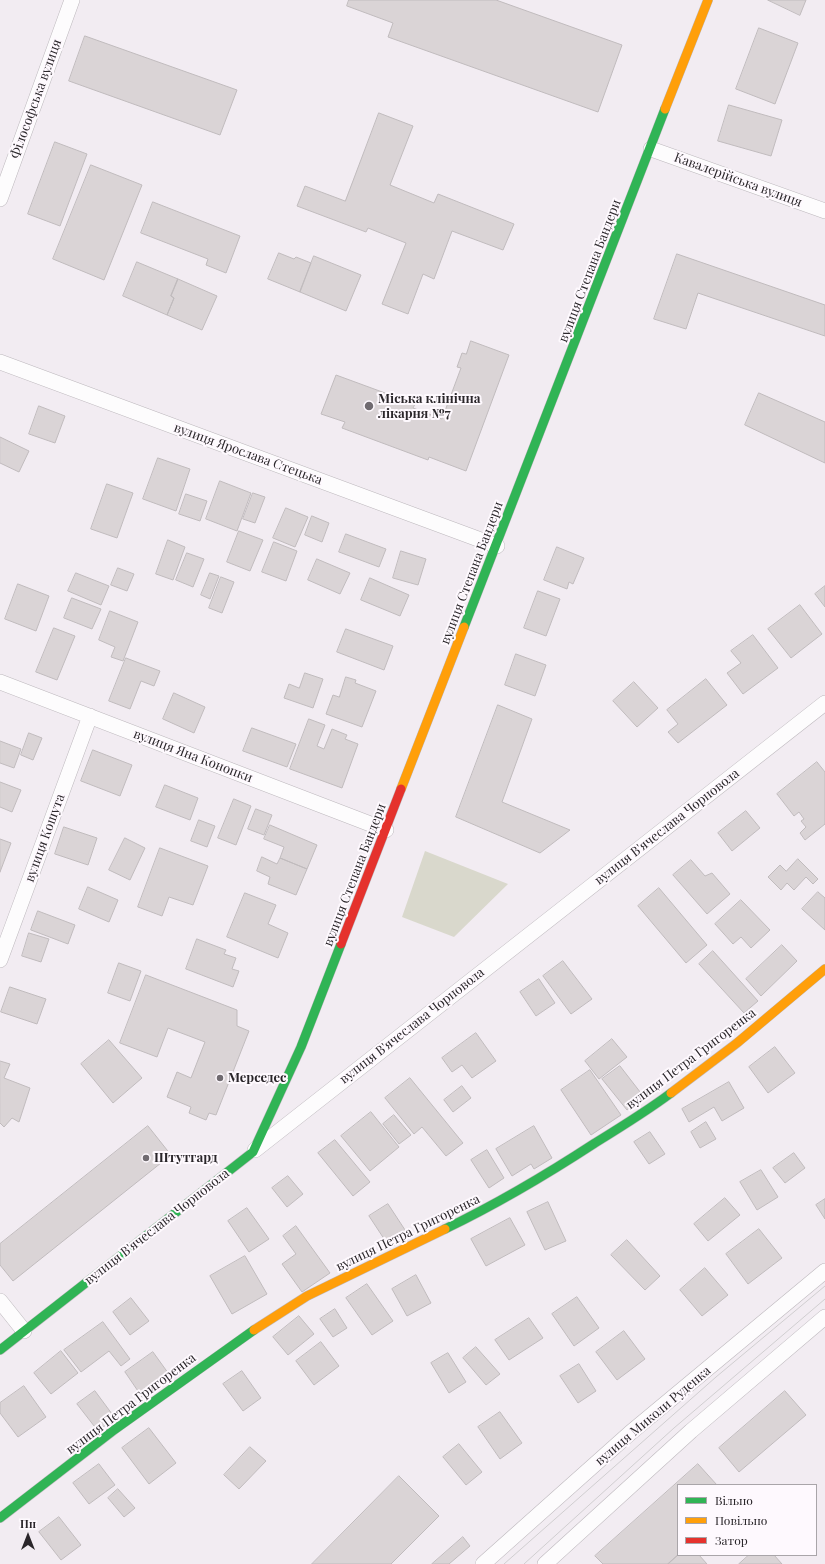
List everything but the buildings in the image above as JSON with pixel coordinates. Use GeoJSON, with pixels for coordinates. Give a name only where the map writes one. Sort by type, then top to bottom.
{"type":"FeatureCollection","features":[{"type":"Feature","properties":{"kind":"street","name":"Філософська вулиця"},"geometry":{"type":"LineString","coordinates":[[0,198],[72,0]]}},
{"type":"Feature","properties":{"kind":"street","name":"вулиця Степана Бандери"},"geometry":{"type":"LineString","coordinates":[[253,1152],[301,1047],[708,0]]}},
{"type":"Feature","properties":{"kind":"street","name":"Кавалерійська вулиця"},"geometry":{"type":"LineString","coordinates":[[651,149],[825,211]]}},
{"type":"Feature","properties":{"kind":"street","name":"вулиця Ярослава Стецька"},"geometry":{"type":"LineString","coordinates":[[0,362],[497,546]]}},
{"type":"Feature","properties":{"kind":"street","name":"вулиця Яна Конопки"},"geometry":{"type":"LineString","coordinates":[[0,682],[386,830]]}},
{"type":"Feature","properties":{"kind":"street","name":"вулиця В'ячеслава Чорновола"},"geometry":{"type":"LineString","coordinates":[[0,1350],[825,703]]}},
{"type":"Feature","properties":{"kind":"street","name":"вулиця Кошута"},"geometry":{"type":"LineString","coordinates":[[0,960],[90,716]]}},
{"type":"Feature","properties":{"kind":"street","name":"вулиця Петра Григоренка"},"geometry":{"type":"LineString","coordinates":[[0,1518],[114,1430],[248,1334],[307,1296],[489,1208],[566,1162],[654,1106],[737,1043],[825,969]]}},
{"type":"Feature","properties":{"kind":"street","name":"вулиця Миколи Руденка"},"geometry":{"type":"LineString","coordinates":[[483,1564],[630,1434],[825,1270]]}},
{"type":"Feature","properties":{"kind":"street"},"geometry":{"type":"LineString","coordinates":[[0,1301],[24,1331]]}},
{"type":"Feature","properties":{"kind":"street"},"geometry":{"type":"LineString","coordinates":[[545,1564],[691,1431],[825,1317]]}},
{"type":"Feature","properties":{"kind":"shaded area"},"geometry":{"type":"Polygon","coordinates":[[[425,851],[508,884],[454,937],[402,917],[425,851]]]}},
{"type":"Feature","properties":{"kind":"tram line"},"geometry":{"type":"LineString","coordinates":[[504,1564],[716,1377],[825,1286]]}},
{"type":"Feature","properties":{"kind":"tram line"},"geometry":{"type":"LineString","coordinates":[[524,1564],[674,1428],[825,1299]]}},
{"type":"Feature","properties":{"kind":"traffic: fast"},"geometry":{"type":"LineString","coordinates":[[464,627],[665,109]]}},
{"type":"Feature","properties":{"kind":"traffic: fast"},"geometry":{"type":"LineString","coordinates":[[0,1350],[253,1152],[301,1047],[341,944]]}},
{"type":"Feature","properties":{"kind":"traffic: fast"},"geometry":{"type":"LineString","coordinates":[[445,1229],[483,1210],[540,1178],[634,1119],[671,1093]]}},
{"type":"Feature","properties":{"kind":"traffic: fast"},"geometry":{"type":"LineString","coordinates":[[0,1518],[114,1430],[254,1330]]}},
{"type":"Feature","properties":{"kind":"traffic: slow"},"geometry":{"type":"LineString","coordinates":[[665,109],[708,0]]}},
{"type":"Feature","properties":{"kind":"traffic: slow"},"geometry":{"type":"LineString","coordinates":[[401,789],[464,627]]}},
{"type":"Feature","properties":{"kind":"traffic: slow"},"geometry":{"type":"LineString","coordinates":[[671,1093],[737,1043],[825,969]]}},
{"type":"Feature","properties":{"kind":"traffic: slow"},"geometry":{"type":"LineString","coordinates":[[254,1330],[307,1296],[445,1229]]}},
{"type":"Feature","properties":{"kind":"traffic: jam"},"geometry":{"type":"LineString","coordinates":[[341,944],[401,789]]}},
{"type":"Feature","properties":{"kind":"place","name":"Міська клінічна лікарня №7"},"geometry":{"type":"Point","coordinates":[369,406]}},
{"type":"Feature","properties":{"kind":"place","name":"Мерседес"},"geometry":{"type":"Point","coordinates":[220,1078]}},
{"type":"Feature","properties":{"kind":"place","name":"Штутгард"},"geometry":{"type":"Point","coordinates":[146,1158]}}]}
